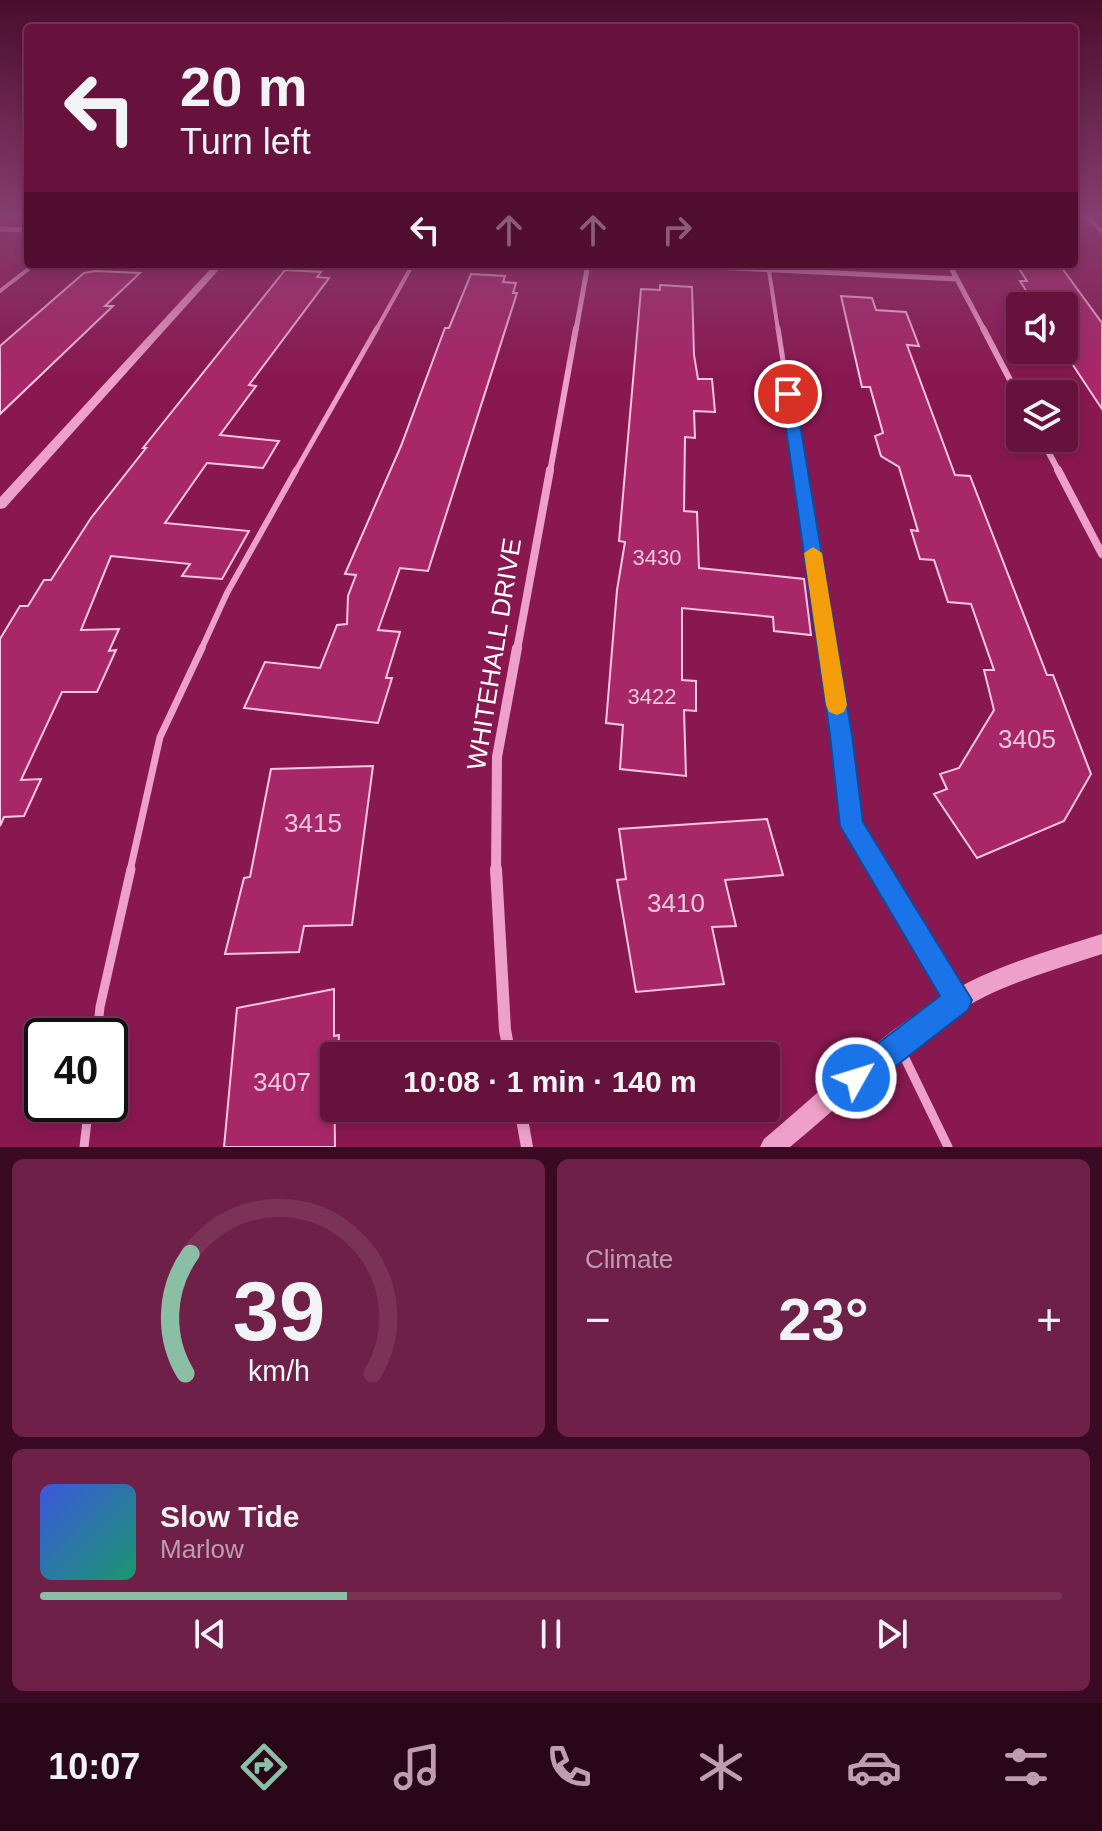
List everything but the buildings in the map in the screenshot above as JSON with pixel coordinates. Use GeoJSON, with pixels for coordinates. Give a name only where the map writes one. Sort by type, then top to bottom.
{"type":"FeatureCollection","features":[{"type":"Feature","properties":{"kind":"street"},"geometry":{"type":"LineString","coordinates":[[0,505],[215,270]]}},
{"type":"Feature","properties":{"kind":"street","name":"WHITEHALL DRIVE"},"geometry":{"type":"LineString","coordinates":[[507,1042],[496,870],[497,757],[587,270]]}},
{"type":"Feature","properties":{"kind":"street"},"geometry":{"type":"LineString","coordinates":[[809,270],[957,279]]}},
{"type":"Feature","properties":{"kind":"street"},"geometry":{"type":"LineString","coordinates":[[952,270],[1010,380]]}},
{"type":"Feature","properties":{"kind":"street"},"geometry":{"type":"LineString","coordinates":[[1048,452],[1102,554]]}},
{"type":"Feature","properties":{"kind":"street"},"geometry":{"type":"LineString","coordinates":[[772,1147],[898,1044],[958,1000],[1005,976],[1102,944]]}},
{"type":"Feature","properties":{"kind":"street"},"geometry":{"type":"LineString","coordinates":[[523,1122],[527,1147]]}},
{"type":"Feature","properties":{"kind":"lane"},"geometry":{"type":"LineString","coordinates":[[0,291],[28,270]]}},
{"type":"Feature","properties":{"kind":"lane"},"geometry":{"type":"LineString","coordinates":[[99,1018],[160,737],[227,593],[410,270]]}},
{"type":"Feature","properties":{"kind":"lane"},"geometry":{"type":"LineString","coordinates":[[769,270],[841,735],[852,826],[958,1000]]}},
{"type":"Feature","properties":{"kind":"lane"},"geometry":{"type":"LineString","coordinates":[[898,1044],[948,1147]]}},
{"type":"Feature","properties":{"kind":"lane"},"geometry":{"type":"LineString","coordinates":[[84,1147],[87,1122]]}},
{"type":"Feature","properties":{"kind":"slow traffic"},"geometry":{"type":"LineString","coordinates":[[813,553],[837,705]]}},
{"type":"Feature","properties":{"kind":"route"},"geometry":{"type":"LineString","coordinates":[[788,394],[841,735],[852,826],[958,1000],[856,1078]]}}]}
